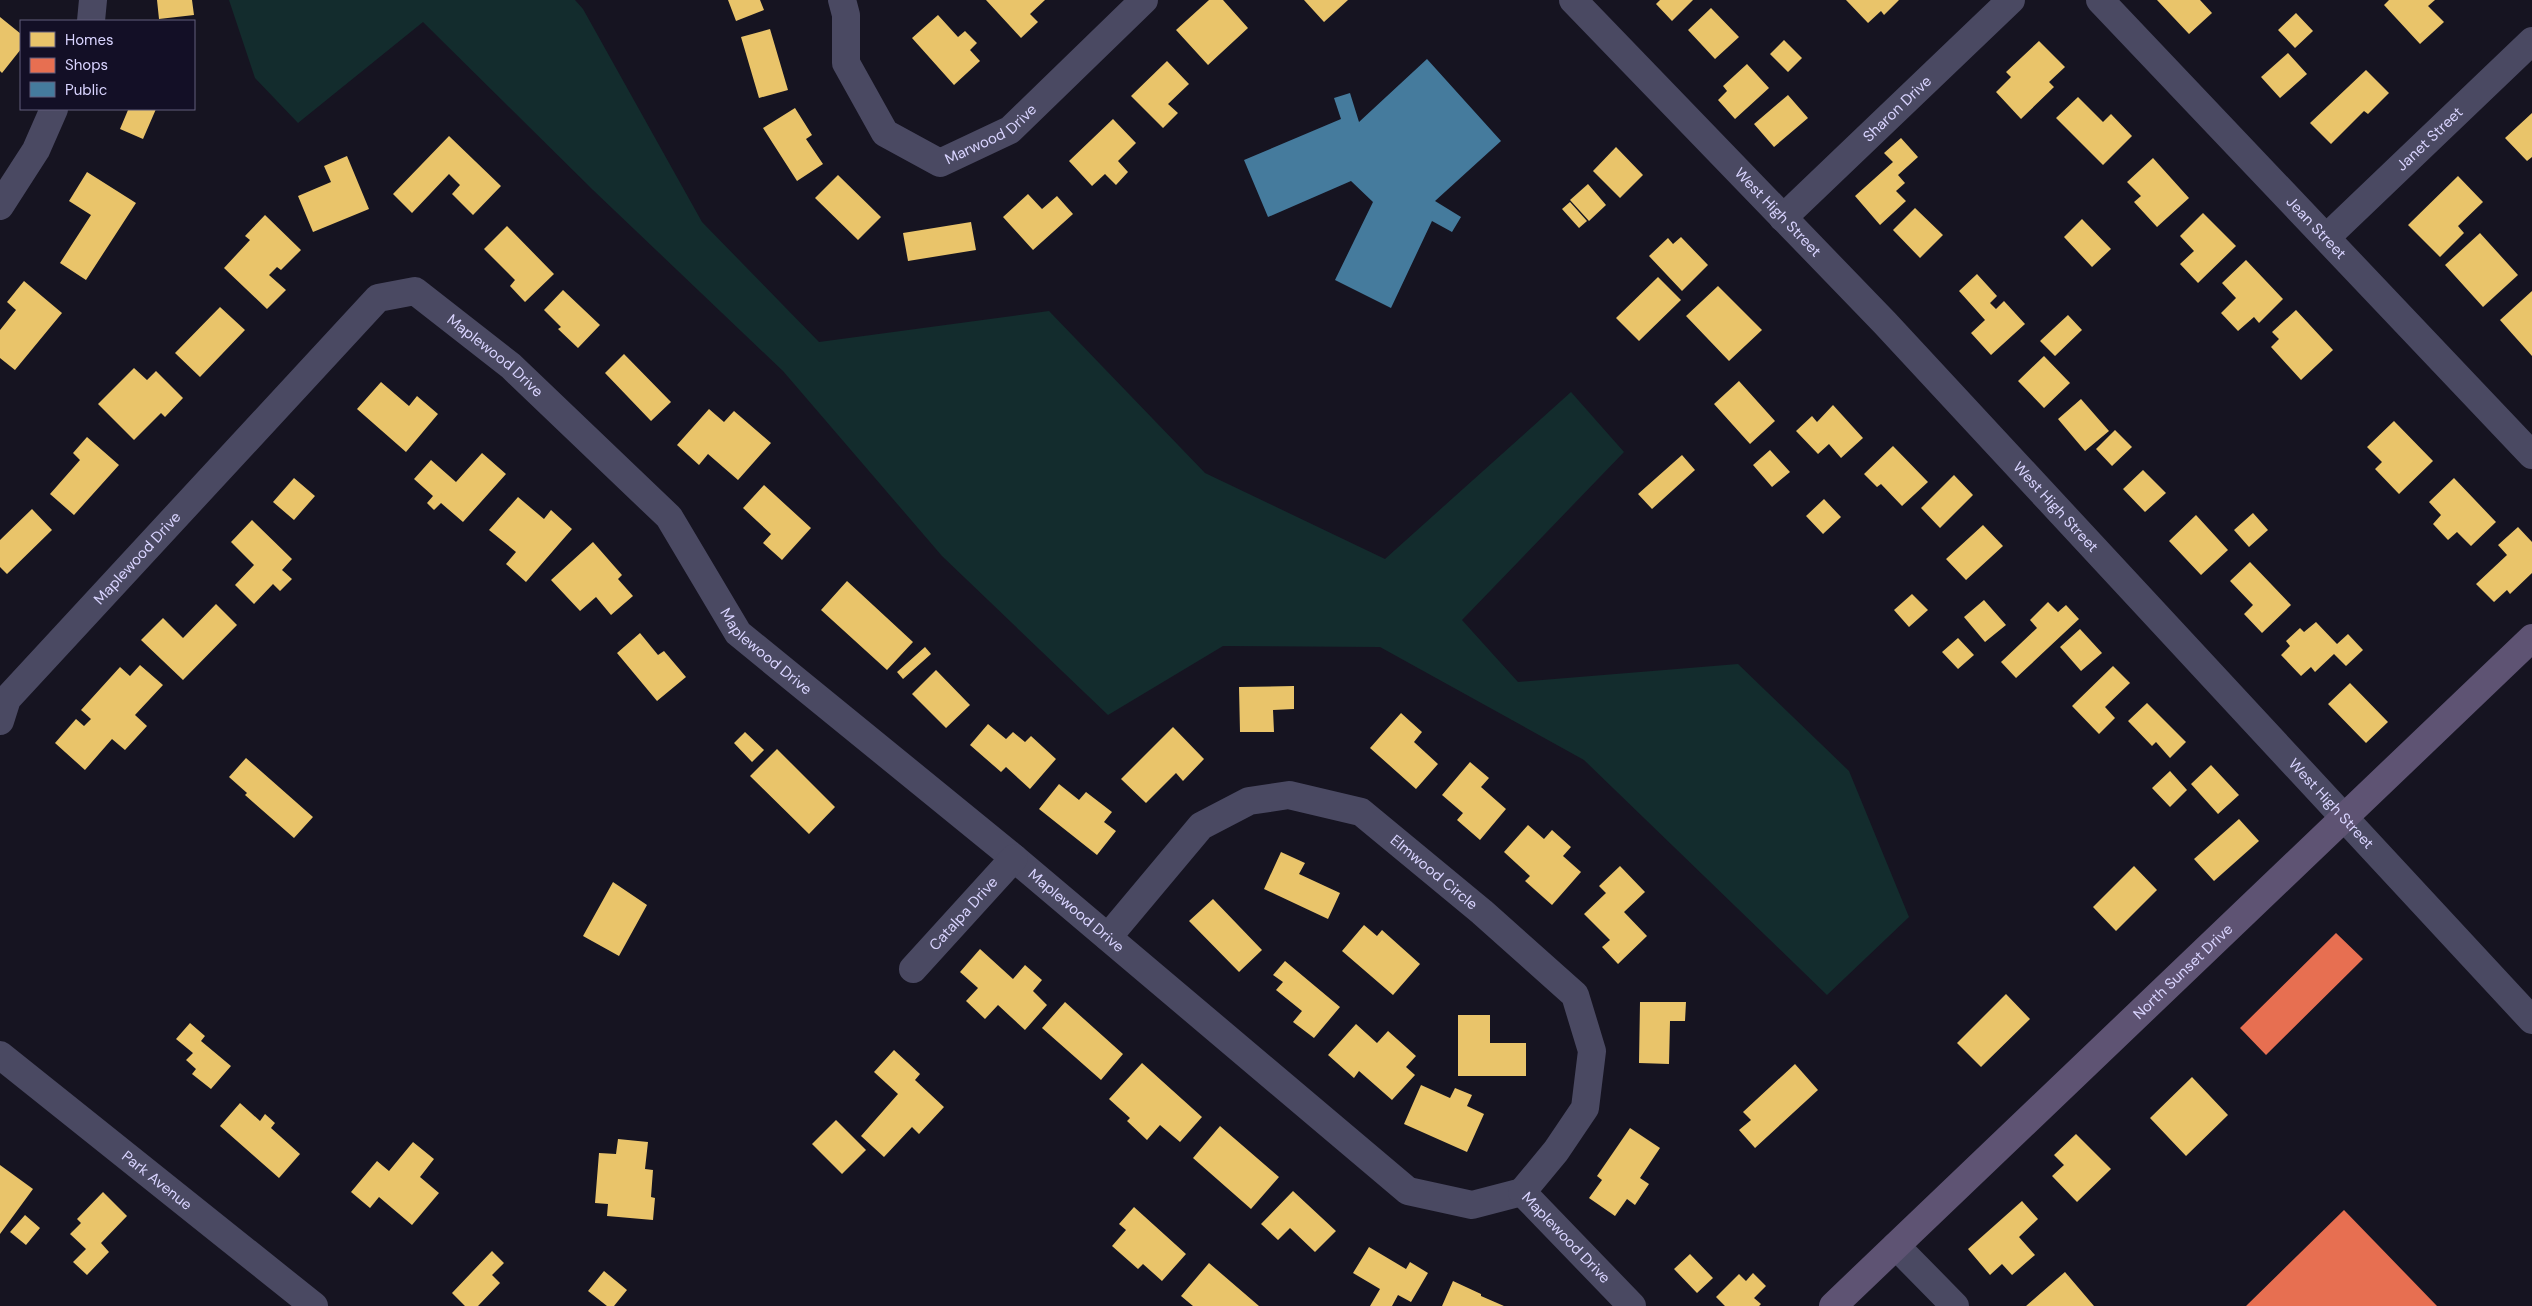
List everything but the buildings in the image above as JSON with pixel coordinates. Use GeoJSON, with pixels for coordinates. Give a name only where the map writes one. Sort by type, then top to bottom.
{"type":"FeatureCollection","features":[{"type":"Feature","properties":{"kind":"main road","name":"North Sunset Drive"},"geometry":{"type":"LineString","coordinates":[[1833,1306],[2532,638]]}},
{"type":"Feature","properties":{"kind":"street"},"geometry":{"type":"LineString","coordinates":[[91,20],[93,0]]}},
{"type":"Feature","properties":{"kind":"street","name":"Marwood Drive"},"geometry":{"type":"LineString","coordinates":[[842,0],[846,15],[846,63],[885,133],[940,163],[1010,130],[1144,0]]}},
{"type":"Feature","properties":{"kind":"street","name":"West High Street"},"geometry":{"type":"LineString","coordinates":[[1573,0],[1885,323],[2532,1020]]}},
{"type":"Feature","properties":{"kind":"street","name":"Sharon Drive"},"geometry":{"type":"LineString","coordinates":[[1783,218],[2011,0]]}},
{"type":"Feature","properties":{"kind":"street","name":"Jean Street"},"geometry":{"type":"LineString","coordinates":[[2100,0],[2532,455]]}},
{"type":"Feature","properties":{"kind":"street","name":"Janet Street"},"geometry":{"type":"LineString","coordinates":[[2327,237],[2532,41]]}},
{"type":"Feature","properties":{"kind":"street"},"geometry":{"type":"LineString","coordinates":[[0,206],[36,150],[54,110]]}},
{"type":"Feature","properties":{"kind":"street","name":"Maplewood Drive"},"geometry":{"type":"LineString","coordinates":[[0,721],[7,698],[378,298],[415,291],[511,366],[669,516],[738,634],[1014,858],[1408,1191],[1472,1205],[1522,1192],[1632,1306]]}},
{"type":"Feature","properties":{"kind":"street","name":"Elmwood Circle"},"geometry":{"type":"LineString","coordinates":[[1108,937],[1201,826],[1249,801],[1289,796],[1361,812],[1482,912],[1575,995],[1592,1051],[1586,1108],[1556,1151],[1522,1192]]}},
{"type":"Feature","properties":{"kind":"street","name":"Catalpa Drive"},"geometry":{"type":"LineString","coordinates":[[913,969],[1014,858]]}},
{"type":"Feature","properties":{"kind":"street","name":"Park Avenue"},"geometry":{"type":"LineString","coordinates":[[0,1055],[314,1306]]}},
{"type":"Feature","properties":{"kind":"street"},"geometry":{"type":"LineString","coordinates":[[1896,1246],[1956,1306]]}},
{"type":"Feature","properties":{"kind":"green space"},"geometry":{"type":"Polygon","coordinates":[[[229,0],[575,0],[583,9],[702,222],[819,342],[1049,311],[1205,473],[1385,559],[1571,392],[1624,452],[1462,620],[1518,682],[1738,664],[1849,771],[1909,917],[1827,995],[1584,760],[1380,647],[1223,646],[1108,715],[942,556],[783,371],[593,190],[423,22],[298,123],[255,78],[229,0]]]}}]}
